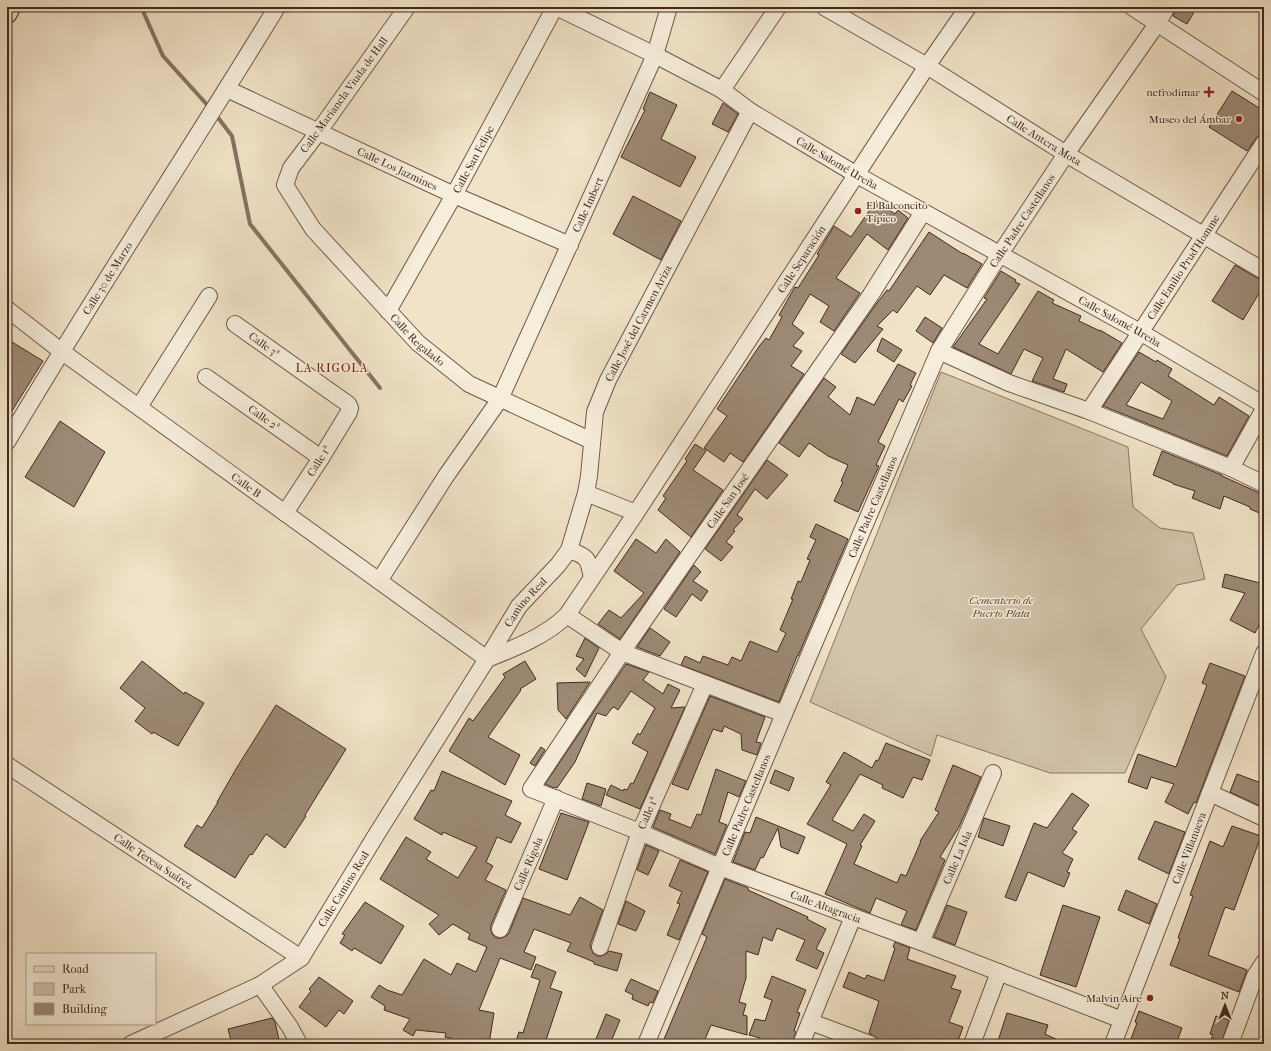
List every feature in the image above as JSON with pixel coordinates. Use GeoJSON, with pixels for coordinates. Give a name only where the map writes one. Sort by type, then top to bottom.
{"type":"FeatureCollection","features":[{"type":"Feature","properties":{"kind":"main road"},"geometry":{"type":"LineString","coordinates":[[7,13],[10,7]]}},
{"type":"Feature","properties":{"kind":"street"},"geometry":{"type":"LineString","coordinates":[[225,92],[277,7]]}},
{"type":"Feature","properties":{"kind":"street","name":"Calle Marianela Viuda de Hall"},"geometry":{"type":"LineString","coordinates":[[285,185],[291,168],[320,131],[407,7]]}},
{"type":"Feature","properties":{"kind":"street","name":"Calle Salomé Ureña"},"geometry":{"type":"LineString","coordinates":[[556,7],[655,55],[722,90],[750,112],[857,175],[1140,332],[1264,405]]}},
{"type":"Feature","properties":{"kind":"street","name":"Calle San Felipe"},"geometry":{"type":"LineString","coordinates":[[388,311],[556,7]]}},
{"type":"Feature","properties":{"kind":"street","name":"Calle Imbert"},"geometry":{"type":"LineString","coordinates":[[379,581],[446,476],[500,399],[655,55],[669,7]]}},
{"type":"Feature","properties":{"kind":"street"},"geometry":{"type":"LineString","coordinates":[[722,90],[778,7]]}},
{"type":"Feature","properties":{"kind":"street","name":"Calle Antera Mota"},"geometry":{"type":"LineString","coordinates":[[824,7],[927,66],[1066,154],[1264,271]]}},
{"type":"Feature","properties":{"kind":"street","name":"Calle Separación"},"geometry":{"type":"LineString","coordinates":[[488,659],[512,650],[558,624],[567,615],[636,513],[927,66],[968,7]]}},
{"type":"Feature","properties":{"kind":"street"},"geometry":{"type":"LineString","coordinates":[[1132,7],[1264,93]]}},
{"type":"Feature","properties":{"kind":"street","name":"Calle Padre Castellanos"},"geometry":{"type":"LineString","coordinates":[[646,1044],[784,714],[939,351],[1000,254],[1066,154],[1157,24],[1167,7]]}},
{"type":"Feature","properties":{"kind":"street","name":"Calle 30 de Marzo"},"geometry":{"type":"LineString","coordinates":[[7,442],[61,351],[225,92]]}},
{"type":"Feature","properties":{"kind":"street","name":"Calle Los Jazmines"},"geometry":{"type":"LineString","coordinates":[[225,92],[320,131],[454,194],[570,246]]}},
{"type":"Feature","properties":{"kind":"street","name":"Calle José del Carmen Ariza"},"geometry":{"type":"LineString","coordinates":[[569,550],[586,493],[595,412],[608,380],[750,112]]}},
{"type":"Feature","properties":{"kind":"street","name":"Calle Emilio Prud'Homme"},"geometry":{"type":"LineString","coordinates":[[1089,411],[1264,143]]}},
{"type":"Feature","properties":{"kind":"street","name":"Calle Regalado"},"geometry":{"type":"LineString","coordinates":[[285,185],[313,229],[418,343],[469,384],[592,441]]}},
{"type":"Feature","properties":{"kind":"street","name":"Calle San José"},"geometry":{"type":"LineString","coordinates":[[531,788],[622,652],[870,296],[923,212]]}},
{"type":"Feature","properties":{"kind":"street"},"geometry":{"type":"LineString","coordinates":[[139,407],[209,296]]}},
{"type":"Feature","properties":{"kind":"street","name":"Calle B"},"geometry":{"type":"LineString","coordinates":[[7,309],[61,351],[488,659]]}},
{"type":"Feature","properties":{"kind":"street","name":"Calle 3ª"},"geometry":{"type":"LineString","coordinates":[[235,324],[348,404],[350,408]]}},
{"type":"Feature","properties":{"kind":"street"},"geometry":{"type":"LineString","coordinates":[[939,351],[1009,383],[1089,411],[1231,468],[1264,484]]}},
{"type":"Feature","properties":{"kind":"street","name":"Calle 2ª"},"geometry":{"type":"LineString","coordinates":[[206,377],[321,458]]}},
{"type":"Feature","properties":{"kind":"street","name":"Calle 1ª"},"geometry":{"type":"LineString","coordinates":[[285,513],[321,458],[350,408]]}},
{"type":"Feature","properties":{"kind":"street"},"geometry":{"type":"LineString","coordinates":[[1231,468],[1264,409]]}},
{"type":"Feature","properties":{"kind":"street"},"geometry":{"type":"LineString","coordinates":[[586,493],[636,513]]}},
{"type":"Feature","properties":{"kind":"street"},"geometry":{"type":"LineString","coordinates":[[569,550],[582,554],[587,558],[592,578]]}},
{"type":"Feature","properties":{"kind":"street","name":"Camino Real"},"geometry":{"type":"LineString","coordinates":[[488,659],[519,606],[558,566],[569,550]]}},
{"type":"Feature","properties":{"kind":"street"},"geometry":{"type":"LineString","coordinates":[[567,615],[622,652],[784,714]]}},
{"type":"Feature","properties":{"kind":"street","name":"Calle Villanueva"},"geometry":{"type":"LineString","coordinates":[[1113,1044],[1264,653]]}},
{"type":"Feature","properties":{"kind":"street","name":"Calle Camino Real"},"geometry":{"type":"LineString","coordinates":[[131,1044],[260,985],[301,958],[378,832],[488,659]]}},
{"type":"Feature","properties":{"kind":"street","name":"Calle 1ª"},"geometry":{"type":"LineString","coordinates":[[600,947],[640,832],[705,684]]}},
{"type":"Feature","properties":{"kind":"street","name":"Calle Teresa Suárez"},"geometry":{"type":"LineString","coordinates":[[7,764],[301,958]]}},
{"type":"Feature","properties":{"kind":"street","name":"Calle La Isla"},"geometry":{"type":"LineString","coordinates":[[921,942],[993,773]]}},
{"type":"Feature","properties":{"kind":"street","name":"Calle Altagracia"},"geometry":{"type":"LineString","coordinates":[[531,788],[640,832],[720,867],[854,916],[1122,1020]]}},
{"type":"Feature","properties":{"kind":"street"},"geometry":{"type":"LineString","coordinates":[[1210,793],[1264,818]]}},
{"type":"Feature","properties":{"kind":"street","name":"Calle Rigola"},"geometry":{"type":"LineString","coordinates":[[500,928],[556,798]]}},
{"type":"Feature","properties":{"kind":"street"},"geometry":{"type":"LineString","coordinates":[[801,1044],[854,916]]}},
{"type":"Feature","properties":{"kind":"street"},"geometry":{"type":"LineString","coordinates":[[1230,1044],[1255,976],[1264,962]]}},
{"type":"Feature","properties":{"kind":"street"},"geometry":{"type":"LineString","coordinates":[[972,1044],[999,972]]}},
{"type":"Feature","properties":{"kind":"street"},"geometry":{"type":"LineString","coordinates":[[260,985],[290,1027],[299,1044]]}},
{"type":"Feature","properties":{"kind":"street"},"geometry":{"type":"LineString","coordinates":[[810,1022],[870,1044]]}},
{"type":"Feature","properties":{"kind":"green space","name":"Cementerio de Puerto Plata"},"geometry":{"type":"Polygon","coordinates":[[[941,372],[1128,447],[1133,507],[1160,528],[1193,533],[1205,579],[1177,585],[1141,629],[1166,677],[1125,773],[1050,773],[937,735],[931,756],[810,702],[941,372]]]}},
{"type":"Feature","properties":{"kind":"building"},"geometry":{"type":"Polygon","coordinates":[[[1176,7],[1197,7],[1187,24],[1173,16],[1176,7]]]}},
{"type":"Feature","properties":{"kind":"building","name":"Museo del Ámbar"},"geometry":{"type":"Polygon","coordinates":[[[1232,91],[1264,111],[1264,129],[1247,151],[1209,127],[1232,91]]]}},
{"type":"Feature","properties":{"kind":"building"},"geometry":{"type":"Polygon","coordinates":[[[650,92],[677,105],[661,139],[696,157],[680,187],[621,157],[645,110],[643,109],[650,92]]]}},
{"type":"Feature","properties":{"kind":"building"},"geometry":{"type":"Polygon","coordinates":[[[723,103],[738,114],[728,132],[712,124],[723,103]]]}},
{"type":"Feature","properties":{"kind":"building"},"geometry":{"type":"Polygon","coordinates":[[[633,196],[681,221],[661,260],[613,234],[633,196]]]}},
{"type":"Feature","properties":{"kind":"building"},"geometry":{"type":"Polygon","coordinates":[[[876,201],[895,214],[898,210],[908,218],[888,250],[867,234],[836,278],[860,293],[834,331],[820,322],[829,306],[810,294],[792,324],[804,333],[793,346],[802,351],[791,366],[804,374],[743,462],[730,453],[724,462],[704,448],[727,416],[717,409],[760,345],[766,338],[769,340],[782,317],[779,315],[795,287],[798,288],[819,255],[817,254],[834,226],[851,237],[876,201]]]}},
{"type":"Feature","properties":{"kind":"building"},"geometry":{"type":"Polygon","coordinates":[[[929,232],[963,254],[982,264],[967,288],[944,275],[930,295],[917,286],[897,313],[893,310],[877,326],[883,329],[855,363],[841,354],[877,303],[887,290],[889,291],[929,232]]]}},
{"type":"Feature","properties":{"kind":"building"},"geometry":{"type":"Polygon","coordinates":[[[1235,265],[1264,282],[1264,285],[1243,320],[1212,301],[1235,265]]]}},
{"type":"Feature","properties":{"kind":"building"},"geometry":{"type":"Polygon","coordinates":[[[1001,271],[1020,284],[979,344],[998,354],[1038,291],[1054,300],[1052,303],[1081,316],[1079,321],[1100,330],[1122,343],[1103,372],[1066,349],[1053,379],[1067,384],[1064,392],[1032,381],[1043,358],[1024,349],[1011,374],[953,347],[987,299],[984,298],[1001,271]]]}},
{"type":"Feature","properties":{"kind":"building"},"geometry":{"type":"Polygon","coordinates":[[[925,317],[942,328],[933,343],[916,331],[925,317]]]}},
{"type":"Feature","properties":{"kind":"building"},"geometry":{"type":"Polygon","coordinates":[[[882,338],[902,350],[894,362],[877,351],[882,338]]]}},
{"type":"Feature","properties":{"kind":"building"},"geometry":{"type":"Polygon","coordinates":[[[7,339],[43,361],[7,419],[7,339]]]}},
{"type":"Feature","properties":{"kind":"building"},"geometry":{"type":"Polygon","coordinates":[[[1139,352],[1172,369],[1168,376],[1214,405],[1219,397],[1249,416],[1227,456],[1103,406],[1139,352]],[[1141,382],[1126,405],[1163,419],[1172,401],[1141,382]]]}},
{"type":"Feature","properties":{"kind":"building"},"geometry":{"type":"Polygon","coordinates":[[[898,364],[916,373],[910,385],[912,386],[903,402],[899,399],[878,442],[885,446],[876,465],[879,466],[858,512],[834,501],[843,482],[841,481],[848,465],[828,456],[809,443],[799,457],[779,443],[824,378],[836,387],[828,397],[850,415],[857,397],[874,405],[898,364]]]}},
{"type":"Feature","properties":{"kind":"building"},"geometry":{"type":"Polygon","coordinates":[[[60,421],[105,452],[74,507],[25,477],[60,421]]]}},
{"type":"Feature","properties":{"kind":"building"},"geometry":{"type":"Polygon","coordinates":[[[695,444],[706,451],[693,470],[723,490],[691,537],[658,510],[666,498],[663,496],[687,461],[685,459],[695,444]]]}},
{"type":"Feature","properties":{"kind":"building"},"geometry":{"type":"Polygon","coordinates":[[[1162,451],[1222,475],[1264,495],[1264,515],[1250,509],[1250,507],[1224,496],[1220,509],[1192,498],[1195,491],[1173,484],[1153,475],[1162,451]]]}},
{"type":"Feature","properties":{"kind":"building"},"geometry":{"type":"Polygon","coordinates":[[[767,460],[788,475],[767,499],[755,489],[737,515],[743,519],[733,530],[735,531],[726,542],[733,547],[721,561],[705,549],[767,460]]]}},
{"type":"Feature","properties":{"kind":"building"},"geometry":{"type":"Polygon","coordinates":[[[816,524],[848,539],[797,656],[779,702],[681,665],[685,656],[700,663],[703,656],[728,665],[732,657],[741,661],[750,641],[777,652],[786,633],[780,630],[793,599],[791,599],[798,581],[801,582],[810,560],[807,559],[816,540],[810,537],[816,524]]]}},
{"type":"Feature","properties":{"kind":"building"},"geometry":{"type":"Polygon","coordinates":[[[636,539],[656,553],[666,539],[680,552],[620,639],[598,624],[609,610],[621,618],[644,593],[614,571],[636,539]]]}},
{"type":"Feature","properties":{"kind":"building"},"geometry":{"type":"Polygon","coordinates":[[[694,565],[701,572],[693,581],[708,591],[701,601],[692,594],[676,617],[664,609],[694,565]]]}},
{"type":"Feature","properties":{"kind":"building"},"geometry":{"type":"Polygon","coordinates":[[[1225,574],[1264,584],[1264,615],[1255,633],[1230,620],[1245,593],[1222,587],[1225,574]]]}},
{"type":"Feature","properties":{"kind":"building"},"geometry":{"type":"Polygon","coordinates":[[[650,628],[670,642],[660,656],[637,647],[650,628]]]}},
{"type":"Feature","properties":{"kind":"building"},"geometry":{"type":"Polygon","coordinates":[[[585,638],[599,648],[585,677],[576,669],[584,659],[576,656],[585,638]]]}},
{"type":"Feature","properties":{"kind":"building"},"geometry":{"type":"Polygon","coordinates":[[[142,661],[184,694],[185,692],[204,703],[178,746],[153,732],[152,734],[135,721],[145,708],[120,688],[142,661]]]}},
{"type":"Feature","properties":{"kind":"building"},"geometry":{"type":"Polygon","coordinates":[[[525,661],[536,679],[520,689],[521,690],[488,737],[520,755],[505,785],[449,751],[469,718],[473,721],[505,677],[503,674],[525,661]]]}},
{"type":"Feature","properties":{"kind":"building"},"geometry":{"type":"Polygon","coordinates":[[[1210,663],[1245,676],[1196,803],[1194,802],[1188,814],[1165,802],[1174,784],[1151,777],[1147,789],[1128,782],[1138,754],[1176,767],[1207,685],[1202,683],[1210,663]]]}},
{"type":"Feature","properties":{"kind":"building"},"geometry":{"type":"Polygon","coordinates":[[[626,664],[649,672],[643,680],[663,694],[668,684],[680,690],[671,708],[685,707],[640,809],[606,795],[611,785],[623,791],[624,789],[627,790],[631,783],[633,784],[648,752],[632,743],[638,733],[640,735],[655,708],[631,691],[618,710],[614,707],[612,708],[606,716],[597,713],[575,762],[557,788],[545,784],[626,664]]]}},
{"type":"Feature","properties":{"kind":"building"},"geometry":{"type":"Polygon","coordinates":[[[590,682],[566,719],[558,710],[557,683],[590,682]]]}},
{"type":"Feature","properties":{"kind":"building"},"geometry":{"type":"Polygon","coordinates":[[[710,696],[765,717],[756,742],[761,743],[757,755],[742,750],[741,734],[724,726],[722,732],[713,729],[688,790],[672,784],[710,696]]]}},
{"type":"Feature","properties":{"kind":"building"},"geometry":{"type":"Polygon","coordinates":[[[276,705],[346,749],[285,848],[266,834],[252,855],[250,854],[235,878],[184,846],[197,825],[202,828],[236,769],[276,705]]]}},
{"type":"Feature","properties":{"kind":"building"},"geometry":{"type":"Polygon","coordinates":[[[886,743],[930,760],[922,780],[913,777],[903,798],[882,788],[883,785],[860,774],[832,820],[853,831],[864,814],[875,821],[860,845],[862,846],[854,864],[897,883],[901,874],[906,876],[920,841],[939,812],[935,810],[953,765],[981,777],[959,827],[940,857],[945,860],[916,930],[901,925],[907,911],[876,898],[870,913],[825,894],[847,844],[807,824],[831,785],[826,782],[844,752],[872,768],[876,760],[878,761],[886,743]]]}},
{"type":"Feature","properties":{"kind":"building"},"geometry":{"type":"Polygon","coordinates":[[[541,747],[545,750],[535,766],[530,763],[541,747]]]}},
{"type":"Feature","properties":{"kind":"building"},"geometry":{"type":"Polygon","coordinates":[[[716,769],[746,781],[739,797],[728,792],[719,822],[727,825],[715,854],[653,827],[660,810],[671,814],[669,819],[691,828],[697,814],[701,815],[716,769]]]}},
{"type":"Feature","properties":{"kind":"building"},"geometry":{"type":"Polygon","coordinates":[[[775,770],[794,778],[789,791],[770,783],[775,770]]]}},
{"type":"Feature","properties":{"kind":"building"},"geometry":{"type":"Polygon","coordinates":[[[442,771],[512,801],[505,815],[521,823],[511,843],[497,837],[486,862],[493,866],[485,880],[506,890],[491,925],[493,935],[496,938],[501,938],[509,933],[523,898],[570,915],[580,897],[603,910],[590,945],[593,953],[597,956],[606,954],[609,951],[622,954],[617,971],[594,964],[594,962],[567,951],[571,943],[534,929],[524,952],[536,957],[531,970],[500,958],[479,1010],[494,1013],[489,1044],[448,1044],[451,1038],[445,1037],[446,1033],[416,1030],[413,1036],[403,1030],[410,1019],[384,1010],[385,1006],[371,997],[379,985],[387,990],[402,995],[424,959],[451,975],[457,963],[476,972],[487,947],[468,939],[470,934],[453,924],[439,935],[429,924],[439,915],[380,879],[406,837],[431,852],[426,859],[458,878],[477,847],[443,832],[442,835],[414,819],[431,790],[434,791],[442,771]]]}},
{"type":"Feature","properties":{"kind":"building"},"geometry":{"type":"Polygon","coordinates":[[[1237,774],[1264,784],[1264,808],[1230,792],[1237,774]]]}},
{"type":"Feature","properties":{"kind":"building"},"geometry":{"type":"Polygon","coordinates":[[[587,783],[606,789],[601,806],[582,799],[587,783]]]}},
{"type":"Feature","properties":{"kind":"building"},"geometry":{"type":"Polygon","coordinates":[[[1072,793],[1089,805],[1072,829],[1077,832],[1062,853],[1073,859],[1067,872],[1070,873],[1064,887],[1028,872],[1016,901],[1005,897],[1034,823],[1047,828],[1072,793]]]}},
{"type":"Feature","properties":{"kind":"building"},"geometry":{"type":"Polygon","coordinates":[[[561,813],[589,822],[567,880],[539,869],[561,813]]]}},
{"type":"Feature","properties":{"kind":"building"},"geometry":{"type":"Polygon","coordinates":[[[756,817],[805,837],[798,854],[781,847],[778,828],[763,858],[761,857],[755,870],[733,862],[745,832],[750,833],[756,817]]]}},
{"type":"Feature","properties":{"kind":"building"},"geometry":{"type":"Polygon","coordinates":[[[984,818],[1010,826],[1003,846],[978,837],[984,818]]]}},
{"type":"Feature","properties":{"kind":"building"},"geometry":{"type":"Polygon","coordinates":[[[1155,821],[1185,832],[1169,874],[1138,859],[1155,821]]]}},
{"type":"Feature","properties":{"kind":"building"},"geometry":{"type":"Polygon","coordinates":[[[1232,826],[1261,836],[1234,910],[1225,907],[1208,955],[1247,970],[1239,992],[1170,965],[1180,939],[1178,938],[1193,896],[1190,895],[1210,841],[1223,847],[1232,826]]]}},
{"type":"Feature","properties":{"kind":"building"},"geometry":{"type":"Polygon","coordinates":[[[646,845],[659,851],[648,875],[637,870],[646,845]]]}},
{"type":"Feature","properties":{"kind":"building"},"geometry":{"type":"Polygon","coordinates":[[[680,860],[708,872],[679,940],[667,935],[680,904],[677,903],[682,892],[669,886],[680,860]]]}},
{"type":"Feature","properties":{"kind":"building"},"geometry":{"type":"Polygon","coordinates":[[[725,879],[748,888],[748,890],[808,917],[807,919],[826,929],[816,949],[824,953],[817,969],[796,960],[805,940],[777,928],[772,941],[763,937],[758,955],[746,951],[746,978],[739,1002],[746,1004],[743,1015],[747,1016],[747,1035],[711,1025],[703,1044],[662,1044],[707,937],[702,934],[725,879]]]}},
{"type":"Feature","properties":{"kind":"building"},"geometry":{"type":"Polygon","coordinates":[[[1126,890],[1157,904],[1149,924],[1118,910],[1126,890]]]}},
{"type":"Feature","properties":{"kind":"building"},"geometry":{"type":"Polygon","coordinates":[[[626,901],[645,911],[636,931],[618,924],[626,901]]]}},
{"type":"Feature","properties":{"kind":"building"},"geometry":{"type":"Polygon","coordinates":[[[365,902],[404,926],[381,964],[354,948],[352,951],[340,943],[345,935],[342,934],[365,902]]]}},
{"type":"Feature","properties":{"kind":"building"},"geometry":{"type":"Polygon","coordinates":[[[947,905],[967,912],[955,945],[934,937],[947,905]]]}},
{"type":"Feature","properties":{"kind":"building"},"geometry":{"type":"Polygon","coordinates":[[[1063,905],[1100,917],[1076,987],[1040,975],[1063,905]]]}},
{"type":"Feature","properties":{"kind":"building"},"geometry":{"type":"Polygon","coordinates":[[[895,942],[910,948],[907,959],[956,976],[951,988],[961,991],[949,1022],[963,1027],[957,1044],[879,1044],[877,1038],[869,1033],[879,1001],[843,987],[849,972],[865,979],[867,975],[884,981],[895,948],[893,947],[895,942]]]}},
{"type":"Feature","properties":{"kind":"building"},"geometry":{"type":"Polygon","coordinates":[[[536,964],[556,972],[550,988],[562,992],[546,1040],[550,1042],[550,1044],[515,1044],[519,1032],[523,1033],[540,980],[531,977],[536,964]]]}},
{"type":"Feature","properties":{"kind":"building"},"geometry":{"type":"Polygon","coordinates":[[[772,976],[806,990],[797,1012],[800,1013],[794,1031],[796,1032],[792,1044],[757,1044],[760,1038],[749,1035],[755,1019],[765,1021],[772,1000],[764,997],[772,976]]]}},
{"type":"Feature","properties":{"kind":"building"},"geometry":{"type":"Polygon","coordinates":[[[319,977],[353,1001],[344,1014],[339,1010],[326,1027],[299,1007],[311,991],[309,989],[319,977]]]}},
{"type":"Feature","properties":{"kind":"building"},"geometry":{"type":"Polygon","coordinates":[[[631,979],[658,991],[653,1003],[650,1002],[648,1006],[632,999],[633,995],[625,991],[631,979]]]}},
{"type":"Feature","properties":{"kind":"building"},"geometry":{"type":"Polygon","coordinates":[[[1139,1011],[1182,1028],[1176,1044],[1129,1044],[1137,1023],[1135,1022],[1139,1011]]]}},
{"type":"Feature","properties":{"kind":"building"},"geometry":{"type":"Polygon","coordinates":[[[1007,1013],[1048,1025],[1045,1034],[1066,1044],[997,1044],[1007,1013]]]}},
{"type":"Feature","properties":{"kind":"building"},"geometry":{"type":"Polygon","coordinates":[[[606,1014],[620,1020],[610,1044],[594,1044],[606,1014]]]}},
{"type":"Feature","properties":{"kind":"building"},"geometry":{"type":"Polygon","coordinates":[[[1216,1016],[1229,1020],[1221,1044],[1209,1044],[1213,1035],[1210,1034],[1216,1016]]]}},
{"type":"Feature","properties":{"kind":"building"},"geometry":{"type":"Polygon","coordinates":[[[272,1018],[275,1022],[280,1044],[232,1044],[228,1029],[272,1018]]]}},
{"type":"Feature","properties":{"kind":"building"},"geometry":{"type":"Polygon","coordinates":[[[813,1039],[825,1043],[825,1044],[811,1044],[813,1039]]]}},
{"type":"Feature","properties":{"kind":"waterway"},"geometry":{"type":"LineString","coordinates":[[142,7],[163,56],[210,108]]}},
{"type":"Feature","properties":{"kind":"waterway"},"geometry":{"type":"LineString","coordinates":[[216,115],[232,136],[250,224],[380,388]]}},
{"type":"Feature","properties":{"kind":"place","name":"nefrodimar"},"geometry":{"type":"Point","coordinates":[1209,92]}},
{"type":"Feature","properties":{"kind":"place","name":"Museo del Ámbar"},"geometry":{"type":"Point","coordinates":[1239,119]}},
{"type":"Feature","properties":{"kind":"place","name":"El Balconcito Típico"},"geometry":{"type":"Point","coordinates":[858,211]}},
{"type":"Feature","properties":{"kind":"place","name":"Malvin Aire"},"geometry":{"type":"Point","coordinates":[1150,998]}},
{"type":"Feature","properties":{"kind":"district","name":"LA RIGOLA"},"geometry":{"type":"Point","coordinates":[332,368]}}]}
